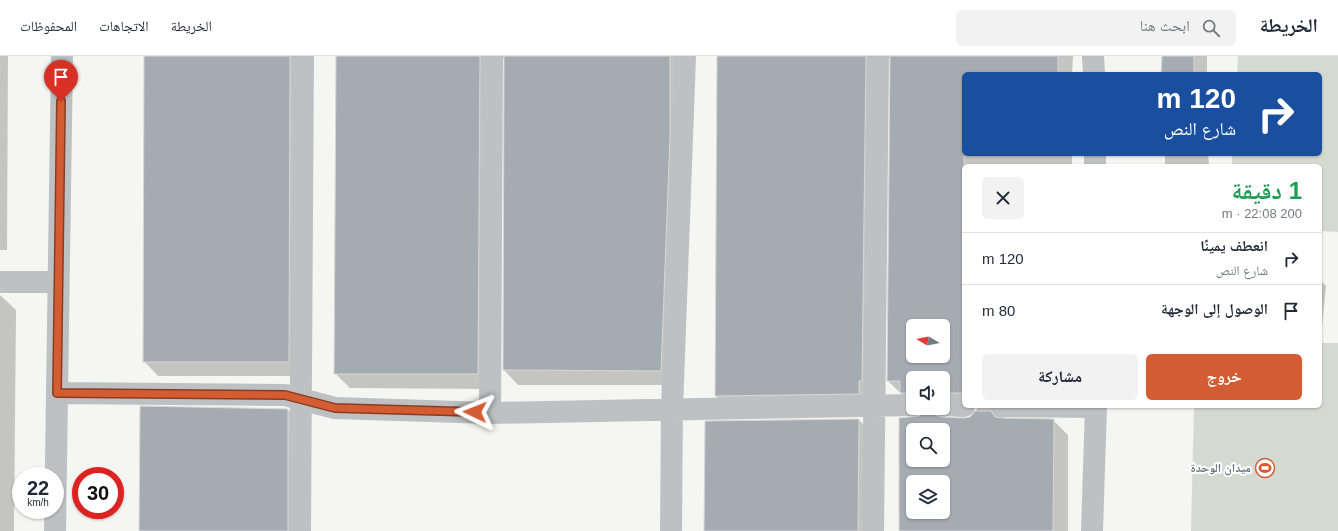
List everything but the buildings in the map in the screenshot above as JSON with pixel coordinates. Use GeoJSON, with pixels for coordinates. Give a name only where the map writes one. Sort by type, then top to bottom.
{"type":"FeatureCollection","features":[{"type":"Feature","properties":{"kind":"street"},"geometry":{"type":"LineString","coordinates":[[55,531],[57,282],[62,56]]}},
{"type":"Feature","properties":{"kind":"street"},"geometry":{"type":"LineString","coordinates":[[300,531],[303,56]]}},
{"type":"Feature","properties":{"kind":"street"},"geometry":{"type":"LineString","coordinates":[[490,413],[492,56]]}},
{"type":"Feature","properties":{"kind":"street"},"geometry":{"type":"LineString","coordinates":[[671,531],[672,409],[685,56]]}},
{"type":"Feature","properties":{"kind":"street"},"geometry":{"type":"LineString","coordinates":[[873,531],[878,56]]}},
{"type":"Feature","properties":{"kind":"street"},"geometry":{"type":"LineString","coordinates":[[1093,56],[1094,72]]}},
{"type":"Feature","properties":{"kind":"street"},"geometry":{"type":"LineString","coordinates":[[0,282],[57,282]]}},
{"type":"Feature","properties":{"kind":"street"},"geometry":{"type":"LineString","coordinates":[[57,393],[285,395],[335,408],[490,413],[875,404],[906,405]]}},
{"type":"Feature","properties":{"kind":"street"},"geometry":{"type":"LineString","coordinates":[[950,405],[962,406]]}},
{"type":"Feature","properties":{"kind":"street"},"geometry":{"type":"LineString","coordinates":[[1092,531],[1096,408]]}},
{"type":"Feature","properties":{"kind":"shaded area"},"geometry":{"type":"Polygon","coordinates":[[[1238,56],[1338,56],[1338,232],[1322,231],[1322,164],[1232,164],[1232,156],[1322,156],[1322,72],[1237,72],[1238,56]]]}},
{"type":"Feature","properties":{"kind":"shaded area","name":"ميدان الوحدة"},"geometry":{"type":"Polygon","coordinates":[[[1322,343],[1338,343],[1338,531],[1191,531],[1194,408],[1322,408],[1322,343]]]}},
{"type":"Feature","properties":{"kind":"place","name":"ميدان الوحدة"},"geometry":{"type":"Point","coordinates":[1265,468]}},
{"type":"Feature","properties":{"kind":"route"},"geometry":{"type":"LineString","coordinates":[[61,101],[57,282],[57,393],[285,395],[335,408],[475,412]]}}]}
